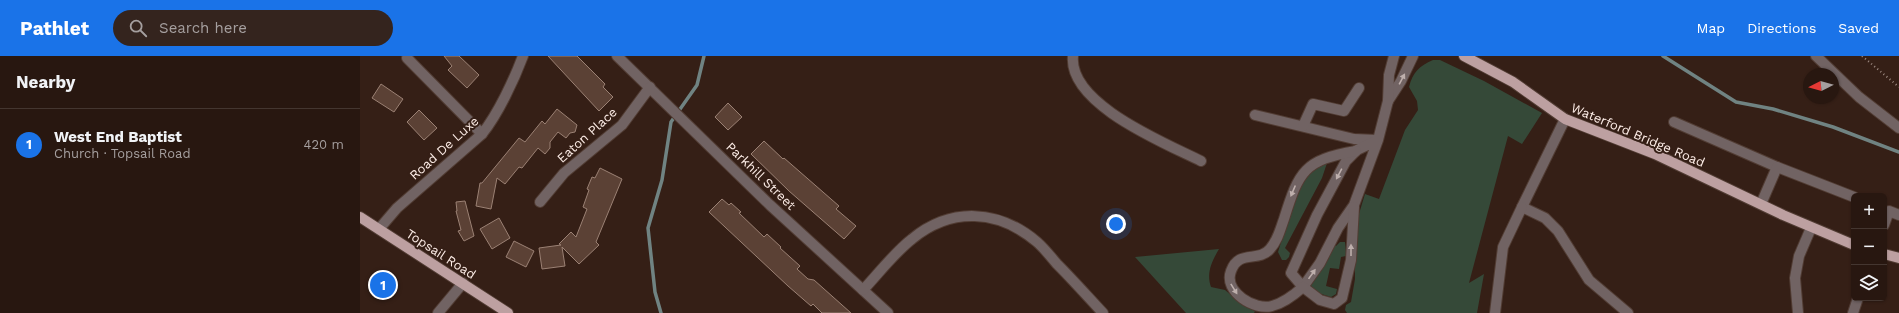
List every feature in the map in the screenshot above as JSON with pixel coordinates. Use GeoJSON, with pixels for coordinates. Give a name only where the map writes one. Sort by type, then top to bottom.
{"type":"FeatureCollection","features":[{"type":"Feature","properties":{"kind":"main road","name":"Waterford Bridge Road"},"geometry":{"type":"LineString","coordinates":[[1464,56],[1513,82],[1565,119],[1655,154],[1811,228],[1851,244]]}},
{"type":"Feature","properties":{"kind":"main road","name":"Topsail Road"},"geometry":{"type":"LineString","coordinates":[[360,217],[508,313]]}},
{"type":"Feature","properties":{"kind":"main road"},"geometry":{"type":"LineString","coordinates":[[1887,255],[1899,258]]}},
{"type":"Feature","properties":{"kind":"street","name":"Road De Luxe"},"geometry":{"type":"LineString","coordinates":[[379,229],[397,208],[482,134],[489,125],[509,89],[523,56]]}},
{"type":"Feature","properties":{"kind":"street","name":"Parkhill Street"},"geometry":{"type":"LineString","coordinates":[[617,56],[770,205],[888,313]]}},
{"type":"Feature","properties":{"kind":"street"},"geometry":{"type":"LineString","coordinates":[[1073,56],[1072,63],[1081,86],[1099,105],[1137,129],[1201,161]]}},
{"type":"Feature","properties":{"kind":"street"},"geometry":{"type":"LineString","coordinates":[[1357,150],[1346,161],[1299,253],[1291,273],[1303,287],[1320,300],[1334,304],[1342,298],[1351,260],[1352,219],[1354,206],[1378,140],[1388,101],[1388,75],[1394,56]]}},
{"type":"Feature","properties":{"kind":"street"},"geometry":{"type":"LineString","coordinates":[[1388,101],[1401,81],[1413,56]]}},
{"type":"Feature","properties":{"kind":"street"},"geometry":{"type":"LineString","coordinates":[[1816,56],[1859,97],[1899,128]]}},
{"type":"Feature","properties":{"kind":"street"},"geometry":{"type":"LineString","coordinates":[[407,58],[482,134]]}},
{"type":"Feature","properties":{"kind":"street","name":"Eaton Place"},"geometry":{"type":"LineString","coordinates":[[540,202],[564,172],[622,125],[650,87]]}},
{"type":"Feature","properties":{"kind":"street"},"geometry":{"type":"LineString","coordinates":[[1303,126],[1313,104],[1344,111],[1359,88]]}},
{"type":"Feature","properties":{"kind":"street"},"geometry":{"type":"LineString","coordinates":[[1255,115],[1354,139],[1378,140]]}},
{"type":"Feature","properties":{"kind":"street"},"geometry":{"type":"LineString","coordinates":[[1495,313],[1503,247],[1565,119]]}},
{"type":"Feature","properties":{"kind":"street"},"geometry":{"type":"LineString","coordinates":[[1674,122],[1777,167],[1851,196]]}},
{"type":"Feature","properties":{"kind":"street"},"geometry":{"type":"LineString","coordinates":[[1354,206],[1338,228],[1320,263],[1303,287],[1286,300],[1261,310],[1237,294],[1230,284],[1230,272],[1235,263],[1244,256],[1264,255],[1278,238],[1291,194],[1296,184],[1310,166],[1325,158],[1357,150],[1378,140]]}},
{"type":"Feature","properties":{"kind":"street"},"geometry":{"type":"LineString","coordinates":[[1760,204],[1777,167]]}},
{"type":"Feature","properties":{"kind":"street"},"geometry":{"type":"LineString","coordinates":[[1522,207],[1545,218],[1558,231],[1589,280],[1628,313]]}},
{"type":"Feature","properties":{"kind":"street"},"geometry":{"type":"LineString","coordinates":[[1887,210],[1899,215]]}},
{"type":"Feature","properties":{"kind":"street"},"geometry":{"type":"LineString","coordinates":[[863,290],[910,240],[925,229],[941,221],[975,215],[1003,221],[1036,242],[1103,313]]}},
{"type":"Feature","properties":{"kind":"street"},"geometry":{"type":"LineString","coordinates":[[1798,313],[1795,278],[1799,256],[1811,228]]}},
{"type":"Feature","properties":{"kind":"street"},"geometry":{"type":"LineString","coordinates":[[438,313],[463,283]]}},
{"type":"Feature","properties":{"kind":"street"},"geometry":{"type":"LineString","coordinates":[[1852,313],[1857,301]]}},
{"type":"Feature","properties":{"kind":"path"},"geometry":{"type":"LineString","coordinates":[[1862,56],[1899,87]]}},
{"type":"Feature","properties":{"kind":"green space"},"geometry":{"type":"Polygon","coordinates":[[[1433,60],[1440,60],[1484,81],[1542,113],[1522,144],[1508,136],[1469,283],[1484,274],[1477,313],[1347,313],[1345,310],[1346,305],[1351,302],[1355,279],[1355,227],[1365,194],[1379,199],[1405,130],[1418,110],[1417,101],[1409,87],[1417,70],[1433,60]]]}},
{"type":"Feature","properties":{"kind":"green space"},"geometry":{"type":"Polygon","coordinates":[[[1327,163],[1322,178],[1285,248],[1290,253],[1289,257],[1286,260],[1282,260],[1278,252],[1298,189],[1313,170],[1327,163]]]}},
{"type":"Feature","properties":{"kind":"green space"},"geometry":{"type":"Polygon","coordinates":[[[1340,242],[1345,242],[1346,252],[1348,252],[1346,256],[1341,257],[1339,269],[1330,268],[1326,286],[1337,289],[1336,294],[1331,297],[1315,292],[1310,284],[1334,245],[1336,246],[1340,242]]]}},
{"type":"Feature","properties":{"kind":"green space"},"geometry":{"type":"Polygon","coordinates":[[[1219,249],[1209,272],[1211,287],[1225,290],[1244,306],[1255,311],[1254,313],[1186,313],[1135,257],[1219,249]]]}},
{"type":"Feature","properties":{"kind":"building"},"geometry":{"type":"Polygon","coordinates":[[[444,56],[459,56],[479,75],[467,88],[448,70],[452,66],[444,56]]]}},
{"type":"Feature","properties":{"kind":"building"},"geometry":{"type":"Polygon","coordinates":[[[548,56],[577,56],[605,84],[603,87],[613,97],[599,111],[548,56]]]}},
{"type":"Feature","properties":{"kind":"building"},"geometry":{"type":"Polygon","coordinates":[[[381,84],[403,99],[394,112],[372,98],[381,84]]]}},
{"type":"Feature","properties":{"kind":"building"},"geometry":{"type":"Polygon","coordinates":[[[728,103],[742,117],[728,130],[715,117],[728,103]]]}},
{"type":"Feature","properties":{"kind":"building"},"geometry":{"type":"Polygon","coordinates":[[[557,109],[577,125],[575,132],[570,133],[566,138],[558,132],[550,142],[550,148],[545,154],[538,148],[522,168],[519,167],[505,184],[497,178],[491,209],[476,206],[480,183],[482,183],[519,138],[525,142],[542,121],[545,124],[557,109]]]}},
{"type":"Feature","properties":{"kind":"building"},"geometry":{"type":"Polygon","coordinates":[[[419,110],[437,128],[424,140],[407,122],[419,110]]]}},
{"type":"Feature","properties":{"kind":"building"},"geometry":{"type":"Polygon","coordinates":[[[764,141],[839,206],[836,209],[856,226],[844,239],[789,191],[751,154],[764,141]]]}},
{"type":"Feature","properties":{"kind":"building"},"geometry":{"type":"Polygon","coordinates":[[[600,168],[622,179],[596,242],[599,245],[579,264],[562,247],[565,266],[542,269],[539,248],[561,245],[559,244],[571,232],[576,237],[587,209],[583,207],[589,190],[587,189],[592,177],[595,178],[600,168]]]}},
{"type":"Feature","properties":{"kind":"building"},"geometry":{"type":"Polygon","coordinates":[[[722,199],[729,205],[731,203],[741,212],[739,213],[764,237],[767,234],[800,266],[797,269],[808,279],[814,280],[851,313],[822,313],[813,304],[811,306],[788,286],[709,212],[722,199]]]}},
{"type":"Feature","properties":{"kind":"building"},"geometry":{"type":"Polygon","coordinates":[[[465,201],[474,236],[464,241],[458,231],[461,230],[456,211],[456,202],[465,201]]]}},
{"type":"Feature","properties":{"kind":"building"},"geometry":{"type":"Polygon","coordinates":[[[499,218],[510,238],[492,249],[480,229],[499,218]]]}},
{"type":"Feature","properties":{"kind":"building"},"geometry":{"type":"Polygon","coordinates":[[[514,241],[534,251],[526,267],[506,257],[514,241]]]}},
{"type":"Feature","properties":{"kind":"waterway"},"geometry":{"type":"LineString","coordinates":[[661,313],[655,292],[648,228],[662,180],[671,122],[697,85],[704,56]]}},
{"type":"Feature","properties":{"kind":"waterway"},"geometry":{"type":"LineString","coordinates":[[1663,56],[1736,102],[1773,109],[1833,127],[1899,152]]}},
{"type":"Feature","properties":{"kind":"place","name":"West End Baptist"},"geometry":{"type":"Point","coordinates":[383,285]}}]}
